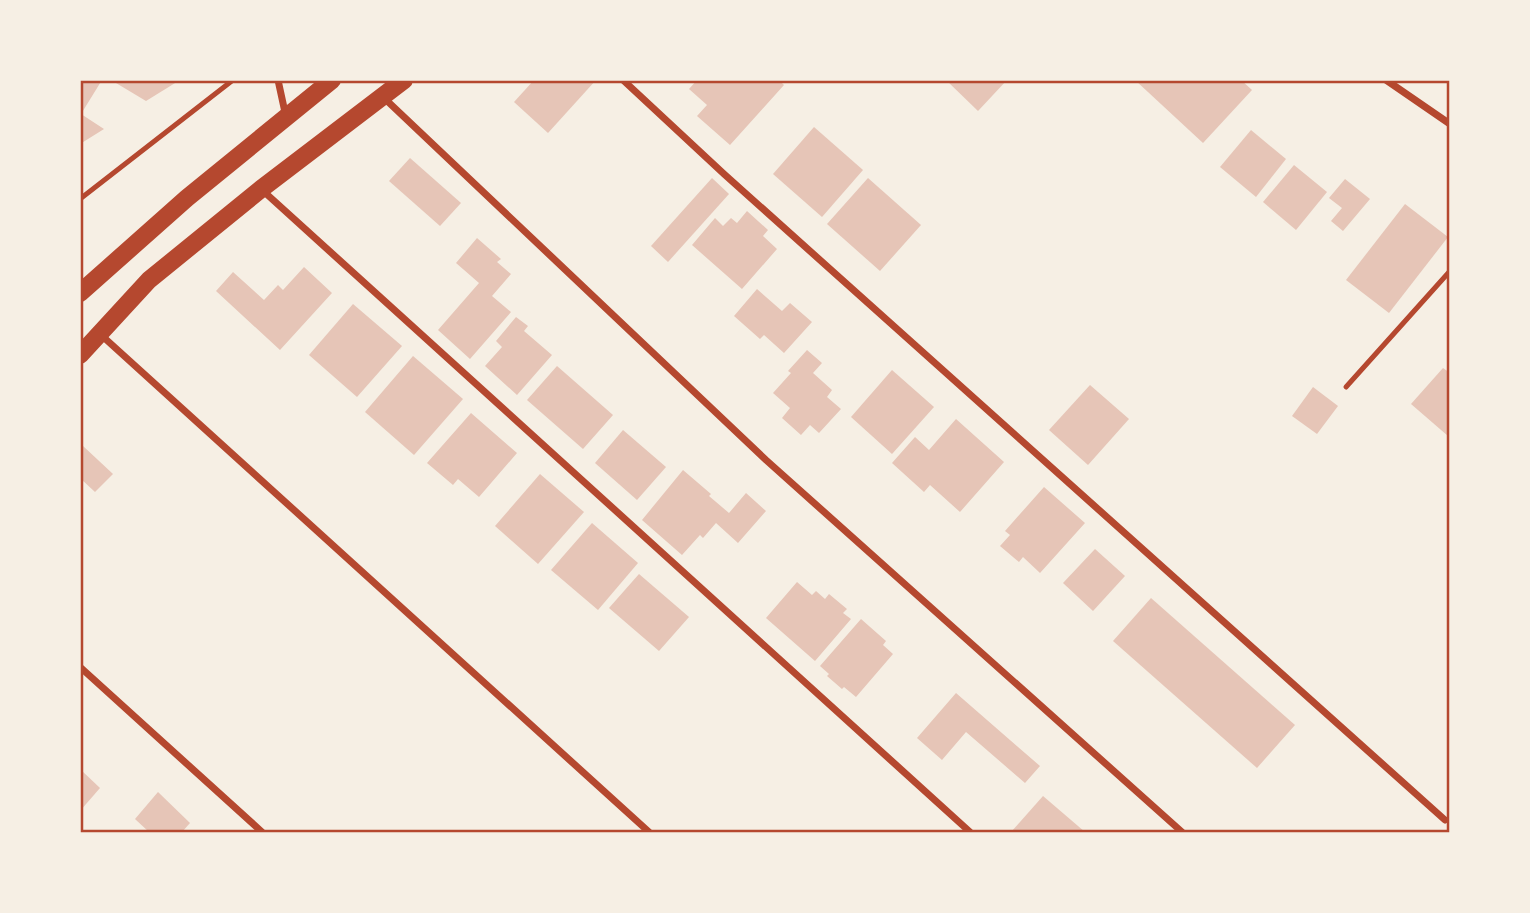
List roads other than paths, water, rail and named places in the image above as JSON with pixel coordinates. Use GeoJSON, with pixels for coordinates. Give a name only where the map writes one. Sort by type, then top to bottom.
{"type":"FeatureCollection","features":[{"type":"Feature","properties":{"kind":"main road"},"geometry":{"type":"LineString","coordinates":[[80,293],[187,198],[332,80]]}},
{"type":"Feature","properties":{"kind":"main road"},"geometry":{"type":"LineString","coordinates":[[80,355],[149,280],[261,189],[404,80]]}},
{"type":"Feature","properties":{"kind":"street"},"geometry":{"type":"LineString","coordinates":[[278,80],[286,118]]}},
{"type":"Feature","properties":{"kind":"street"},"geometry":{"type":"LineString","coordinates":[[623,80],[724,174],[1445,820]]}},
{"type":"Feature","properties":{"kind":"street"},"geometry":{"type":"LineString","coordinates":[[1386,80],[1450,124]]}},
{"type":"Feature","properties":{"kind":"street"},"geometry":{"type":"LineString","coordinates":[[383,97],[766,460],[1182,832]]}},
{"type":"Feature","properties":{"kind":"street"},"geometry":{"type":"LineString","coordinates":[[261,189],[970,832]]}},
{"type":"Feature","properties":{"kind":"street"},"geometry":{"type":"LineString","coordinates":[[100,334],[649,832]]}},
{"type":"Feature","properties":{"kind":"street"},"geometry":{"type":"LineString","coordinates":[[80,667],[262,832]]}},
{"type":"Feature","properties":{"kind":"lane"},"geometry":{"type":"LineString","coordinates":[[80,199],[233,80]]}},
{"type":"Feature","properties":{"kind":"lane"},"geometry":{"type":"LineString","coordinates":[[1346,387],[1450,271]]}}]}
